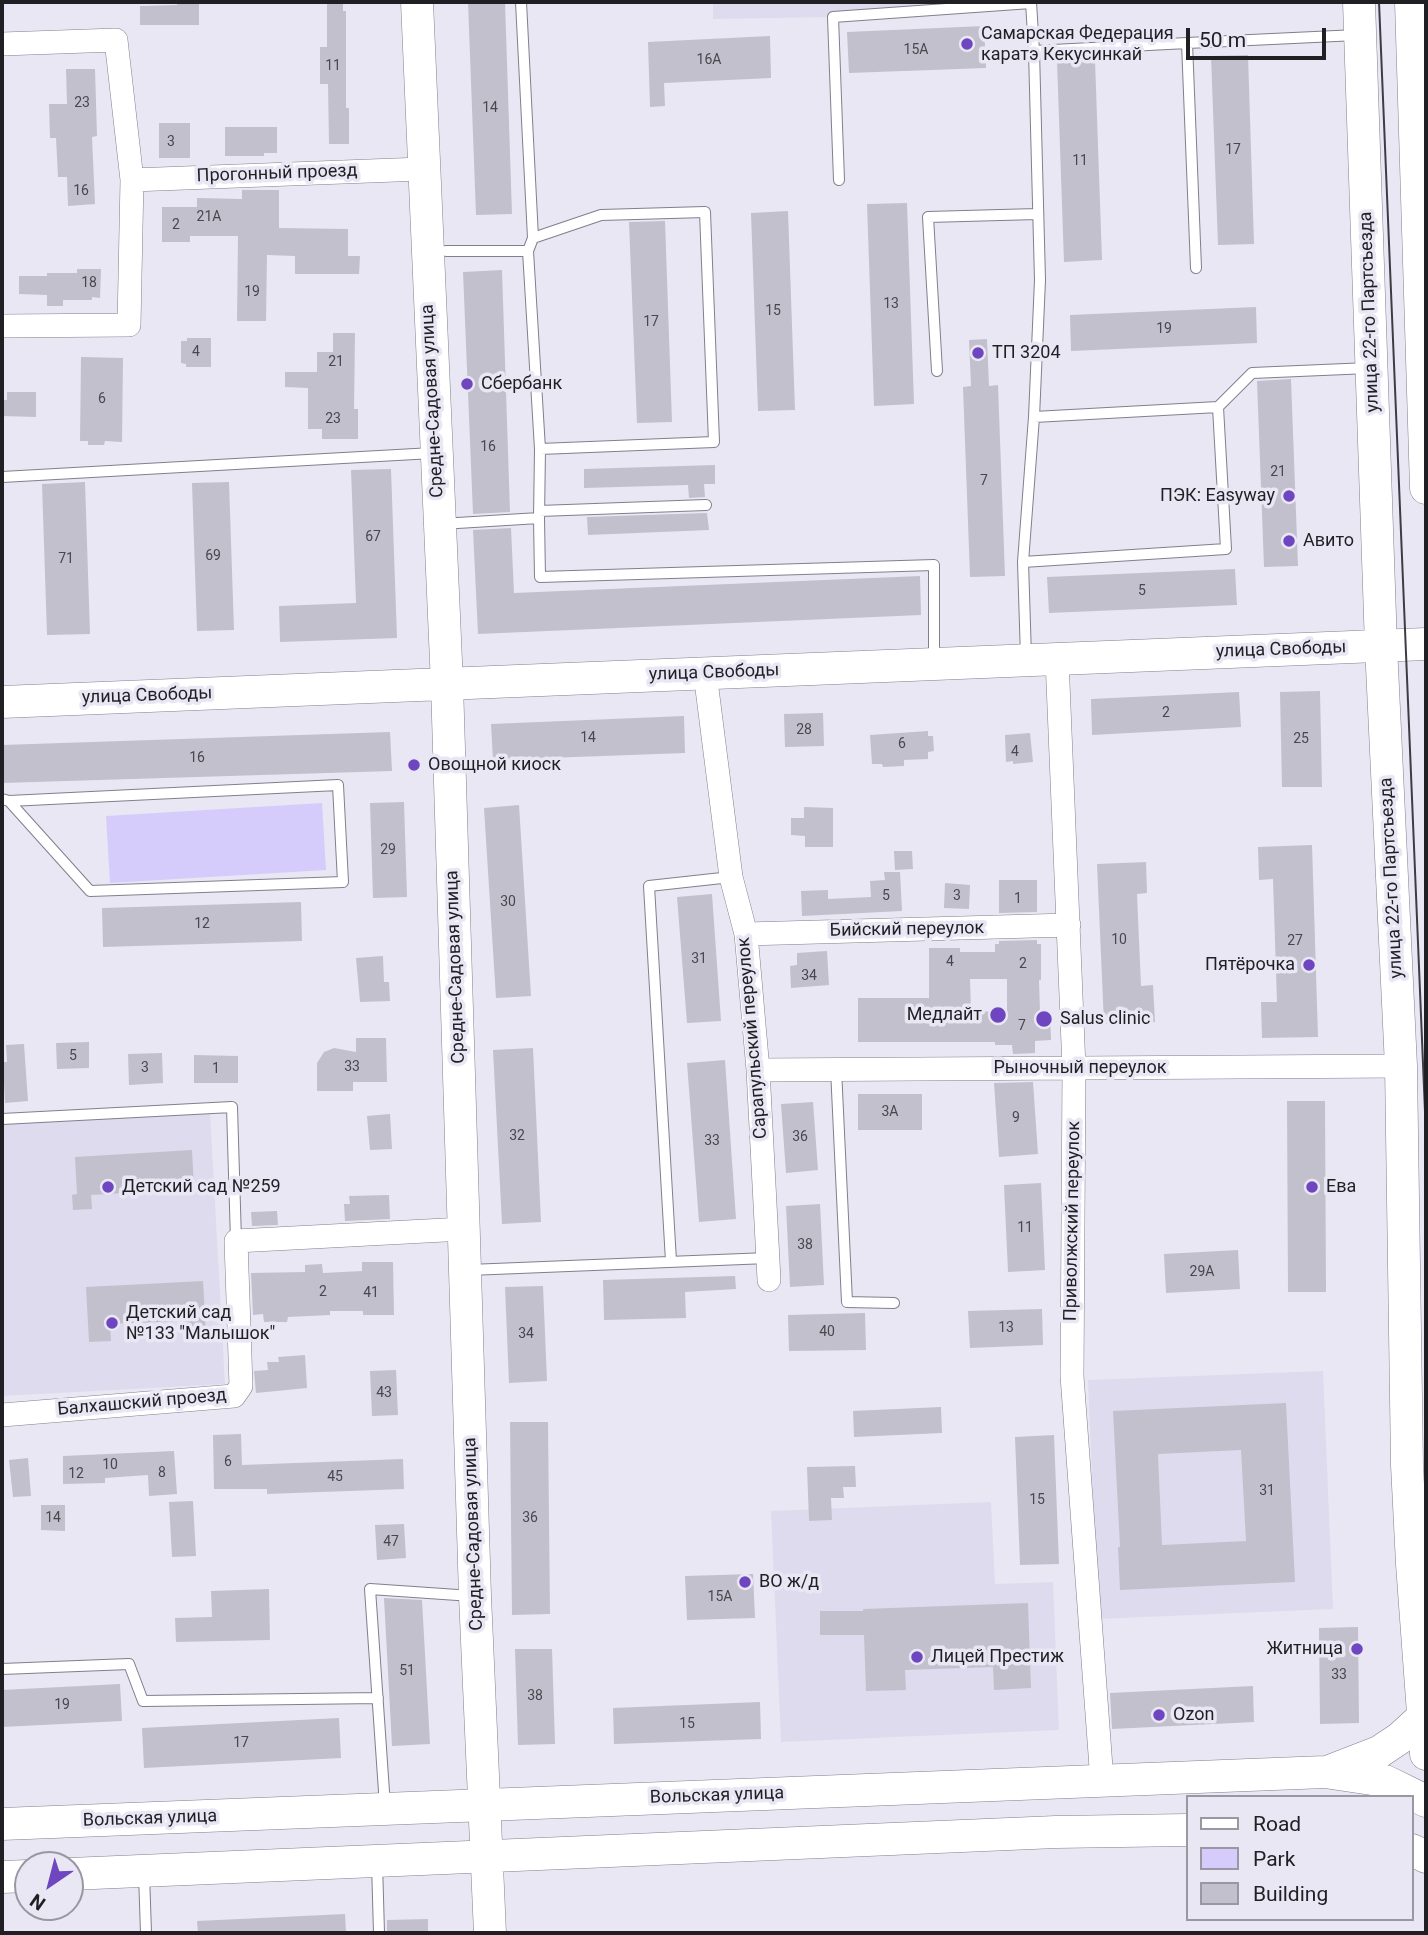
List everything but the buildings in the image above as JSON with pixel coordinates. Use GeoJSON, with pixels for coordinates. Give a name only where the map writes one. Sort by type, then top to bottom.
{"type":"FeatureCollection","features":[{"type":"Feature","properties":{"kind":"main road","name":"Средне-Садовая улица"},"geometry":{"type":"LineString","coordinates":[[416,2],[447,684],[475,1596],[490,1933]]}},
{"type":"Feature","properties":{"kind":"main road","name":"улица 22-го Партсъезда"},"geometry":{"type":"LineString","coordinates":[[1359,2],[1381,646],[1401,1066],[1407,1465],[1426,1754]]}},
{"type":"Feature","properties":{"kind":"main road"},"geometry":{"type":"LineString","coordinates":[[1411,2],[1426,488]]}},
{"type":"Feature","properties":{"kind":"main road","name":"улица Свободы"},"geometry":{"type":"LineString","coordinates":[[2,702],[1426,644]]}},
{"type":"Feature","properties":{"kind":"main road"},"geometry":{"type":"LineString","coordinates":[[1325,1772],[1379,1752],[1400,1738],[1424,1716]]}},
{"type":"Feature","properties":{"kind":"main road","name":"Вольская улица"},"geometry":{"type":"LineString","coordinates":[[2,1824],[1325,1772],[1384,1781],[1413,1795]]}},
{"type":"Feature","properties":{"kind":"main road"},"geometry":{"type":"LineString","coordinates":[[84,1873],[1056,1832],[1186,1830]]}},
{"type":"Feature","properties":{"kind":"street"},"geometry":{"type":"LineString","coordinates":[[2,44],[116,40],[132,180],[128,324],[2,326]]}},
{"type":"Feature","properties":{"kind":"street","name":"Прогонный проезд"},"geometry":{"type":"LineString","coordinates":[[132,180],[422,169]]}},
{"type":"Feature","properties":{"kind":"street","name":"Приволжский переулок"},"geometry":{"type":"LineString","coordinates":[[1057,659],[1074,1068],[1072,1377],[1102,1781]]}},
{"type":"Feature","properties":{"kind":"street","name":"Сарапульский переулок"},"geometry":{"type":"LineString","coordinates":[[705,673],[731,877],[746,934],[758,1070],[769,1269]]}},
{"type":"Feature","properties":{"kind":"street","name":"Бийский переулок"},"geometry":{"type":"LineString","coordinates":[[746,934],[1069,925]]}},
{"type":"Feature","properties":{"kind":"street","name":"Рыночный переулок"},"geometry":{"type":"LineString","coordinates":[[758,1070],[1401,1066]]}},
{"type":"Feature","properties":{"kind":"street"},"geometry":{"type":"LineString","coordinates":[[236,1241],[464,1229]]}},
{"type":"Feature","properties":{"kind":"street","name":"Балхашский проезд"},"geometry":{"type":"LineString","coordinates":[[2,1415],[234,1396],[241,1386],[236,1241]]}},
{"type":"Feature","properties":{"kind":"lane"},"geometry":{"type":"LineString","coordinates":[[521,2],[533,238],[528,251],[540,449],[540,576],[934,565],[934,664]]}},
{"type":"Feature","properties":{"kind":"lane"},"geometry":{"type":"LineString","coordinates":[[839,180],[833,17],[1031,2],[1040,280],[1034,417],[1023,562],[1026,660]]}},
{"type":"Feature","properties":{"kind":"lane"},"geometry":{"type":"LineString","coordinates":[[1034,51],[1360,34]]}},
{"type":"Feature","properties":{"kind":"lane"},"geometry":{"type":"LineString","coordinates":[[1187,43],[1196,268]]}},
{"type":"Feature","properties":{"kind":"lane"},"geometry":{"type":"LineString","coordinates":[[533,238],[601,215],[705,212],[714,442],[540,449]]}},
{"type":"Feature","properties":{"kind":"lane"},"geometry":{"type":"LineString","coordinates":[[937,371],[928,217],[1037,214]]}},
{"type":"Feature","properties":{"kind":"lane"},"geometry":{"type":"LineString","coordinates":[[446,251],[528,251]]}},
{"type":"Feature","properties":{"kind":"lane"},"geometry":{"type":"LineString","coordinates":[[1034,417],[1218,407],[1252,373],[1372,368]]}},
{"type":"Feature","properties":{"kind":"lane"},"geometry":{"type":"LineString","coordinates":[[1023,562],[1226,549],[1218,407]]}},
{"type":"Feature","properties":{"kind":"lane"},"geometry":{"type":"LineString","coordinates":[[2,477],[436,452]]}},
{"type":"Feature","properties":{"kind":"lane"},"geometry":{"type":"LineString","coordinates":[[439,524],[706,505]]}},
{"type":"Feature","properties":{"kind":"lane"},"geometry":{"type":"LineString","coordinates":[[338,785],[343,882],[90,891],[6,800],[338,785]]}},
{"type":"Feature","properties":{"kind":"lane"},"geometry":{"type":"LineString","coordinates":[[671,1261],[649,886],[731,877]]}},
{"type":"Feature","properties":{"kind":"lane"},"geometry":{"type":"LineString","coordinates":[[836,1069],[847,1302],[894,1303]]}},
{"type":"Feature","properties":{"kind":"lane"},"geometry":{"type":"LineString","coordinates":[[2,1119],[232,1107],[236,1241]]}},
{"type":"Feature","properties":{"kind":"lane"},"geometry":{"type":"LineString","coordinates":[[466,1270],[671,1261],[769,1269]]}},
{"type":"Feature","properties":{"kind":"lane"},"geometry":{"type":"LineString","coordinates":[[385,1809],[370,1589],[475,1596]]}},
{"type":"Feature","properties":{"kind":"lane"},"geometry":{"type":"LineString","coordinates":[[2,1669],[129,1664],[143,1701],[378,1698]]}},
{"type":"Feature","properties":{"kind":"lane"},"geometry":{"type":"LineString","coordinates":[[377,1861],[379,1933]]}},
{"type":"Feature","properties":{"kind":"lane"},"geometry":{"type":"LineString","coordinates":[[144,1871],[146,1933]]}},
{"type":"Feature","properties":{"kind":"shaded area"},"geometry":{"type":"Polygon","coordinates":[[[713,2],[1017,2],[833,17],[713,19],[713,2]]]}},
{"type":"Feature","properties":{"kind":"shaded area"},"geometry":{"type":"Polygon","coordinates":[[[210,1113],[225,1384],[2,1396],[2,1124],[210,1113]]]}},
{"type":"Feature","properties":{"kind":"shaded area"},"geometry":{"type":"Polygon","coordinates":[[[1323,1371],[1333,1609],[1098,1619],[1088,1380],[1323,1371]]]}},
{"type":"Feature","properties":{"kind":"shaded area","name":"Лицей Престиж"},"geometry":{"type":"Polygon","coordinates":[[[991,1502],[995,1584],[1053,1582],[1059,1730],[781,1742],[771,1511],[991,1502]]]}},
{"type":"Feature","properties":{"kind":"green space"},"geometry":{"type":"Polygon","coordinates":[[[322,803],[326,870],[110,883],[106,816],[322,803]]]}},
{"type":"Feature","properties":{"kind":"tram line"},"geometry":{"type":"LineString","coordinates":[[1379,2],[1426,1136]]}},
{"type":"Feature","properties":{"kind":"place","name":"Самарская Федерация каратэ Кекусинкай"},"geometry":{"type":"Point","coordinates":[967,44]}},
{"type":"Feature","properties":{"kind":"place","name":"ТП 3204"},"geometry":{"type":"Point","coordinates":[978,353]}},
{"type":"Feature","properties":{"kind":"place","name":"Сбербанк"},"geometry":{"type":"Point","coordinates":[467,384]}},
{"type":"Feature","properties":{"kind":"place","name":"ПЭК: Easyway"},"geometry":{"type":"Point","coordinates":[1289,496]}},
{"type":"Feature","properties":{"kind":"place","name":"Авито"},"geometry":{"type":"Point","coordinates":[1289,541]}},
{"type":"Feature","properties":{"kind":"place","name":"Овощной киоск"},"geometry":{"type":"Point","coordinates":[414,765]}},
{"type":"Feature","properties":{"kind":"place","name":"Пятёрочка"},"geometry":{"type":"Point","coordinates":[1309,965]}},
{"type":"Feature","properties":{"kind":"place","name":"Медлайт"},"geometry":{"type":"Point","coordinates":[998,1015]}},
{"type":"Feature","properties":{"kind":"place","name":"Salus clinic"},"geometry":{"type":"Point","coordinates":[1044,1019]}},
{"type":"Feature","properties":{"kind":"place","name":"Детский сад №259"},"geometry":{"type":"Point","coordinates":[108,1187]}},
{"type":"Feature","properties":{"kind":"place","name":"Ева"},"geometry":{"type":"Point","coordinates":[1312,1187]}},
{"type":"Feature","properties":{"kind":"place","name":"Детский сад №133 \"Малышок\""},"geometry":{"type":"Point","coordinates":[112,1323]}},
{"type":"Feature","properties":{"kind":"place","name":"ВО ж/д"},"geometry":{"type":"Point","coordinates":[745,1582]}},
{"type":"Feature","properties":{"kind":"place","name":"Житница"},"geometry":{"type":"Point","coordinates":[1357,1649]}},
{"type":"Feature","properties":{"kind":"place","name":"Лицей Престиж"},"geometry":{"type":"Point","coordinates":[917,1657]}},
{"type":"Feature","properties":{"kind":"place","name":"Ozon"},"geometry":{"type":"Point","coordinates":[1159,1715]}}]}
